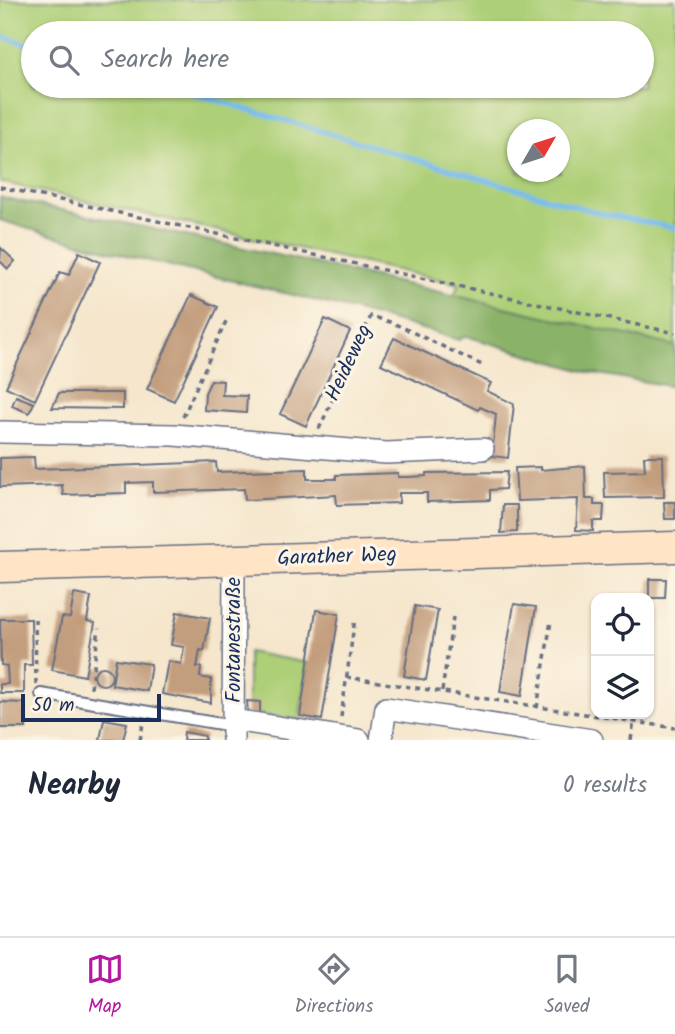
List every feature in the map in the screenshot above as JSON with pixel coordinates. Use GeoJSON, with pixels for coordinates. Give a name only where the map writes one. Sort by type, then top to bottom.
{"type":"FeatureCollection","features":[{"type":"Feature","properties":{"kind":"street"},"geometry":{"type":"LineString","coordinates":[[0,432],[174,435],[386,453],[483,449]]}},
{"type":"Feature","properties":{"kind":"street","name":"Garather Weg"},"geometry":{"type":"LineString","coordinates":[[0,567],[675,547]]}},
{"type":"Feature","properties":{"kind":"street","name":"Fontanestraße"},"geometry":{"type":"LineString","coordinates":[[234,560],[233,729],[349,738]]}},
{"type":"Feature","properties":{"kind":"street"},"geometry":{"type":"LineString","coordinates":[[381,740],[386,708],[592,740]]}},
{"type":"Feature","properties":{"kind":"lane","name":"Fontanestraße"},"geometry":{"type":"LineString","coordinates":[[41,694],[233,729]]}},
{"type":"Feature","properties":{"kind":"path"},"geometry":{"type":"LineString","coordinates":[[0,187],[675,333]]}},
{"type":"Feature","properties":{"kind":"path","name":"Heideweg"},"geometry":{"type":"LineString","coordinates":[[310,447],[371,316],[393,323],[484,366]]}},
{"type":"Feature","properties":{"kind":"path"},"geometry":{"type":"LineString","coordinates":[[174,435],[227,319]]}},
{"type":"Feature","properties":{"kind":"path"},"geometry":{"type":"LineString","coordinates":[[437,715],[453,617]]}},
{"type":"Feature","properties":{"kind":"path"},"geometry":{"type":"LineString","coordinates":[[349,738],[346,677],[355,618]]}},
{"type":"Feature","properties":{"kind":"path"},"geometry":{"type":"LineString","coordinates":[[35,619],[36,694],[41,694]]}},
{"type":"Feature","properties":{"kind":"path"},"geometry":{"type":"LineString","coordinates":[[533,730],[551,621]]}},
{"type":"Feature","properties":{"kind":"path"},"geometry":{"type":"LineString","coordinates":[[89,702],[99,628]]}},
{"type":"Feature","properties":{"kind":"path"},"geometry":{"type":"LineString","coordinates":[[346,677],[675,728]]}},
{"type":"Feature","properties":{"kind":"path"},"geometry":{"type":"LineString","coordinates":[[631,740],[634,721]]}},
{"type":"Feature","properties":{"kind":"green space"},"geometry":{"type":"Polygon","coordinates":[[[0,0],[675,0],[675,347],[453,298],[459,284],[0,182],[0,0]]]}},
{"type":"Feature","properties":{"kind":"green space"},"geometry":{"type":"Polygon","coordinates":[[[0,197],[282,256],[675,346],[675,387],[587,372],[466,336],[459,340],[345,308],[57,237],[0,220],[0,197]]]}},
{"type":"Feature","properties":{"kind":"green space"},"geometry":{"type":"Polygon","coordinates":[[[248,652],[308,663],[299,720],[248,713],[248,652]]]}},
{"type":"Feature","properties":{"kind":"building"},"geometry":{"type":"Polygon","coordinates":[[[1,248],[15,261],[8,269],[0,261],[1,248]]]}},
{"type":"Feature","properties":{"kind":"building"},"geometry":{"type":"Polygon","coordinates":[[[79,252],[100,262],[35,400],[6,387],[60,272],[69,275],[79,252]]]}},
{"type":"Feature","properties":{"kind":"building"},"geometry":{"type":"Polygon","coordinates":[[[191,295],[218,307],[174,401],[147,389],[191,295]]]}},
{"type":"Feature","properties":{"kind":"building"},"geometry":{"type":"Polygon","coordinates":[[[325,319],[350,331],[306,426],[280,414],[325,319]]]}},
{"type":"Feature","properties":{"kind":"building"},"geometry":{"type":"Polygon","coordinates":[[[394,338],[491,383],[487,391],[514,404],[508,458],[492,456],[496,414],[480,407],[478,410],[381,364],[394,338]]]}},
{"type":"Feature","properties":{"kind":"building"},"geometry":{"type":"Polygon","coordinates":[[[211,380],[223,381],[222,395],[247,396],[246,413],[204,410],[205,393],[211,380]]]}},
{"type":"Feature","properties":{"kind":"building"},"geometry":{"type":"Polygon","coordinates":[[[59,393],[123,393],[123,409],[52,408],[59,393]]]}},
{"type":"Feature","properties":{"kind":"building"},"geometry":{"type":"Polygon","coordinates":[[[16,396],[34,403],[29,413],[12,406],[16,396]]]}},
{"type":"Feature","properties":{"kind":"building"},"geometry":{"type":"Polygon","coordinates":[[[644,456],[663,456],[664,497],[605,498],[604,472],[645,471],[644,456]]]}},
{"type":"Feature","properties":{"kind":"building"},"geometry":{"type":"Polygon","coordinates":[[[34,457],[35,469],[216,462],[217,472],[307,469],[307,479],[336,479],[336,475],[398,473],[398,477],[408,477],[426,476],[426,473],[507,472],[505,489],[490,490],[490,500],[427,502],[427,493],[399,493],[399,503],[337,505],[336,495],[245,500],[244,489],[153,492],[153,482],[126,483],[126,493],[63,495],[62,485],[0,487],[0,458],[34,457]]]}},
{"type":"Feature","properties":{"kind":"building"},"geometry":{"type":"Polygon","coordinates":[[[585,466],[586,499],[594,499],[594,505],[604,505],[603,521],[593,521],[593,531],[576,530],[578,499],[517,501],[515,468],[541,467],[541,470],[585,466]]]}},
{"type":"Feature","properties":{"kind":"building"},"geometry":{"type":"Polygon","coordinates":[[[664,502],[675,502],[675,519],[665,519],[664,502]]]}},
{"type":"Feature","properties":{"kind":"building"},"geometry":{"type":"Polygon","coordinates":[[[503,505],[517,505],[517,532],[501,533],[503,505]]]}},
{"type":"Feature","properties":{"kind":"building"},"geometry":{"type":"Polygon","coordinates":[[[649,579],[666,579],[665,598],[654,598],[654,593],[649,593],[649,579]]]}},
{"type":"Feature","properties":{"kind":"building"},"geometry":{"type":"Polygon","coordinates":[[[74,594],[91,597],[87,621],[95,623],[85,676],[52,670],[62,617],[70,618],[74,594]]]}},
{"type":"Feature","properties":{"kind":"building"},"geometry":{"type":"Polygon","coordinates":[[[514,604],[536,607],[522,696],[500,692],[514,604]]]}},
{"type":"Feature","properties":{"kind":"building"},"geometry":{"type":"Polygon","coordinates":[[[415,606],[438,610],[426,680],[404,676],[415,606]]]}},
{"type":"Feature","properties":{"kind":"building"},"geometry":{"type":"Polygon","coordinates":[[[316,610],[339,614],[322,720],[300,716],[316,610]]]}},
{"type":"Feature","properties":{"kind":"building"},"geometry":{"type":"Polygon","coordinates":[[[177,612],[210,618],[204,651],[200,650],[197,667],[201,667],[200,677],[211,679],[211,703],[162,694],[168,661],[181,664],[182,659],[184,647],[171,645],[177,612]]]}},
{"type":"Feature","properties":{"kind":"building"},"geometry":{"type":"Polygon","coordinates":[[[0,619],[31,619],[32,665],[24,665],[24,693],[0,693],[0,684],[8,684],[7,666],[1,665],[0,619]]]}},
{"type":"Feature","properties":{"kind":"building"},"geometry":{"type":"Polygon","coordinates":[[[116,659],[151,664],[147,691],[112,685],[116,659]]]}},
{"type":"Feature","properties":{"kind":"building"},"geometry":{"type":"Polygon","coordinates":[[[103,667],[109,670],[112,676],[109,682],[103,685],[97,682],[94,676],[97,670],[103,667]]]}},
{"type":"Feature","properties":{"kind":"building"},"geometry":{"type":"Polygon","coordinates":[[[247,701],[260,702],[260,715],[248,713],[247,701]]]}},
{"type":"Feature","properties":{"kind":"building"},"geometry":{"type":"Polygon","coordinates":[[[0,702],[25,703],[26,728],[0,728],[0,702]]]}},
{"type":"Feature","properties":{"kind":"building"},"geometry":{"type":"Polygon","coordinates":[[[104,719],[127,723],[123,740],[100,740],[104,719]]]}},
{"type":"Feature","properties":{"kind":"building"},"geometry":{"type":"Polygon","coordinates":[[[184,732],[205,736],[205,740],[183,740],[184,732]]]}},
{"type":"Feature","properties":{"kind":"waterway"},"geometry":{"type":"LineString","coordinates":[[0,36],[21,42]]}},
{"type":"Feature","properties":{"kind":"waterway"},"geometry":{"type":"LineString","coordinates":[[209,98],[599,213],[675,228]]}}]}
